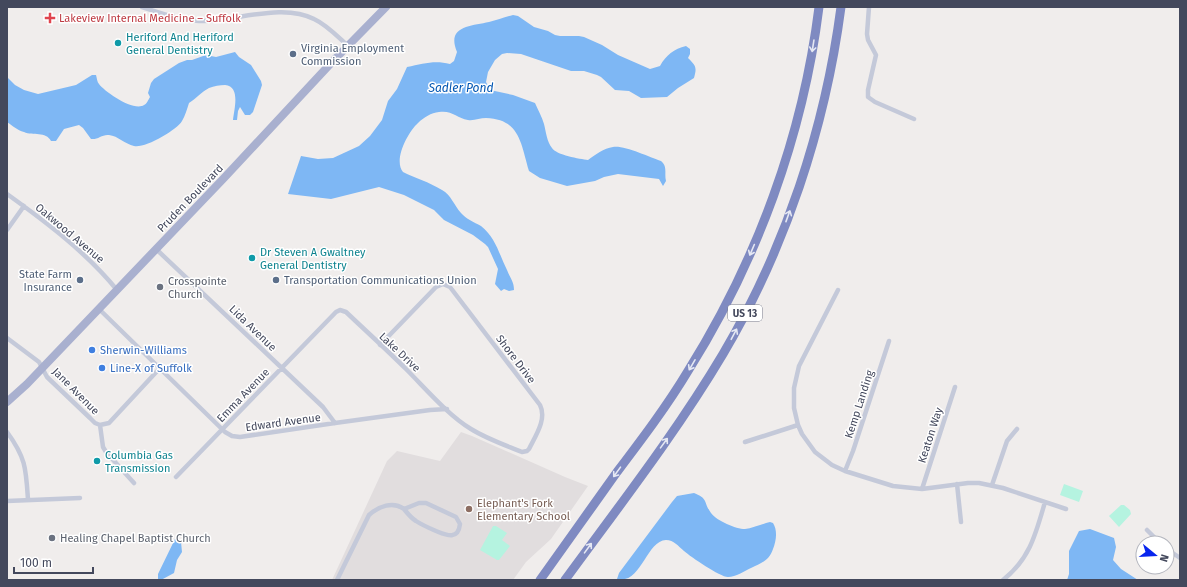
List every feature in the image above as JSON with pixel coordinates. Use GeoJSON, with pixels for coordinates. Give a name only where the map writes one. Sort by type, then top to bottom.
{"type":"FeatureCollection","features":[{"type":"Feature","properties":{"kind":"highway","name":"US 13"},"geometry":{"type":"LineString","coordinates":[[540,580],[649,429],[688,371],[732,294],[767,214],[794,133],[808,73],[819,7]]}},
{"type":"Feature","properties":{"kind":"highway","name":"US 13"},"geometry":{"type":"LineString","coordinates":[[565,580],[683,417],[723,354],[751,301],[777,246],[811,149],[830,72],[841,7]]}},
{"type":"Feature","properties":{"kind":"main road","name":"Pruden Boulevard"},"geometry":{"type":"LineString","coordinates":[[7,402],[99,309],[386,7]]}},
{"type":"Feature","properties":{"kind":"street"},"geometry":{"type":"LineString","coordinates":[[142,7],[177,18],[200,21],[284,12],[299,13],[314,18],[322,23],[348,46]]}},
{"type":"Feature","properties":{"kind":"street"},"geometry":{"type":"LineString","coordinates":[[869,7],[867,34],[868,40],[876,55],[868,90],[868,97],[875,102],[914,119]]}},
{"type":"Feature","properties":{"kind":"street","name":"Oakwood Avenue"},"geometry":{"type":"LineString","coordinates":[[7,194],[24,206],[87,258],[117,290]]}},
{"type":"Feature","properties":{"kind":"street"},"geometry":{"type":"LineString","coordinates":[[7,230],[24,206]]}},
{"type":"Feature","properties":{"kind":"street","name":"Lida Avenue"},"geometry":{"type":"LineString","coordinates":[[156,249],[323,407],[335,423]]}},
{"type":"Feature","properties":{"kind":"street","name":"Shore Drive"},"geometry":{"type":"LineString","coordinates":[[380,345],[432,291],[440,285],[447,285],[464,304],[540,404],[543,413],[530,449],[522,452],[464,425],[447,409]]}},
{"type":"Feature","properties":{"kind":"street"},"geometry":{"type":"LineString","coordinates":[[838,290],[799,366],[796,376],[793,398],[794,408],[802,434],[815,452],[832,465],[845,471],[893,486],[922,488],[979,483],[992,485],[1066,509]]}},
{"type":"Feature","properties":{"kind":"street","name":"Edward Avenue"},"geometry":{"type":"LineString","coordinates":[[99,309],[222,429],[230,435],[240,437],[430,410],[447,409]]}},
{"type":"Feature","properties":{"kind":"street","name":"Emma Avenue"},"geometry":{"type":"LineString","coordinates":[[176,477],[281,368],[336,312],[340,310]]}},
{"type":"Feature","properties":{"kind":"street","name":"Lake Drive"},"geometry":{"type":"LineString","coordinates":[[340,310],[346,312],[447,409]]}},
{"type":"Feature","properties":{"kind":"street","name":"Jane Avenue"},"geometry":{"type":"LineString","coordinates":[[7,338],[39,362],[47,377],[95,423],[100,425],[103,446],[106,452],[134,483]]}},
{"type":"Feature","properties":{"kind":"street","name":"Kemp Landing"},"geometry":{"type":"LineString","coordinates":[[845,471],[889,341]]}},
{"type":"Feature","properties":{"kind":"street"},"geometry":{"type":"LineString","coordinates":[[100,425],[109,423],[160,368]]}},
{"type":"Feature","properties":{"kind":"street","name":"Keaton Way"},"geometry":{"type":"LineString","coordinates":[[922,488],[955,387]]}},
{"type":"Feature","properties":{"kind":"street"},"geometry":{"type":"LineString","coordinates":[[745,442],[798,424]]}},
{"type":"Feature","properties":{"kind":"street"},"geometry":{"type":"LineString","coordinates":[[992,485],[1007,441],[1017,429]]}},
{"type":"Feature","properties":{"kind":"street"},"geometry":{"type":"LineString","coordinates":[[7,432],[24,460],[28,500]]}},
{"type":"Feature","properties":{"kind":"street"},"geometry":{"type":"LineString","coordinates":[[957,484],[961,522]]}},
{"type":"Feature","properties":{"kind":"street"},"geometry":{"type":"LineString","coordinates":[[7,501],[80,498]]}},
{"type":"Feature","properties":{"kind":"street"},"geometry":{"type":"LineString","coordinates":[[1003,580],[1014,571],[1026,555],[1045,502]]}},
{"type":"Feature","properties":{"kind":"street"},"geometry":{"type":"LineString","coordinates":[[337,580],[369,515],[374,510],[385,506],[396,506],[404,509],[416,521],[447,535],[456,534],[459,529],[460,524],[456,517],[426,503],[419,503],[404,509]]}},
{"type":"Feature","properties":{"kind":"street"},"geometry":{"type":"LineString","coordinates":[[1147,530],[1152,535]]}},
{"type":"Feature","properties":{"kind":"shaded area","name":"Elephant's Fork Elementary School"},"geometry":{"type":"Polygon","coordinates":[[[461,432],[588,486],[551,539],[526,562],[513,580],[332,580],[387,461],[397,451],[440,461],[461,432]]]}},
{"type":"Feature","properties":{"kind":"green space"},"geometry":{"type":"Polygon","coordinates":[[[1064,484],[1083,491],[1079,502],[1060,495],[1064,484]]]}},
{"type":"Feature","properties":{"kind":"green space"},"geometry":{"type":"Polygon","coordinates":[[[1121,505],[1124,505],[1130,510],[1131,514],[1119,527],[1109,516],[1121,505]]]}},
{"type":"Feature","properties":{"kind":"green space"},"geometry":{"type":"Polygon","coordinates":[[[493,526],[496,526],[507,533],[502,540],[510,546],[499,560],[480,550],[493,526]]]}},
{"type":"Feature","properties":{"kind":"water","name":"Sadler Pond"},"geometry":{"type":"Polygon","coordinates":[[[513,15],[518,16],[534,27],[548,31],[555,35],[584,37],[602,45],[618,55],[650,69],[660,66],[671,53],[678,49],[686,46],[690,49],[688,58],[695,67],[694,78],[667,97],[641,98],[629,91],[615,90],[597,75],[584,71],[571,71],[521,54],[502,54],[495,60],[488,72],[486,82],[490,90],[513,95],[535,103],[543,121],[549,143],[558,153],[588,160],[600,152],[613,147],[630,149],[663,163],[666,181],[663,186],[659,179],[618,174],[604,177],[595,181],[567,186],[540,178],[529,171],[521,143],[512,128],[506,123],[497,119],[486,118],[468,120],[447,112],[433,113],[425,117],[414,127],[406,139],[401,154],[400,167],[403,172],[445,192],[463,215],[481,226],[486,231],[497,246],[513,282],[514,290],[509,291],[504,289],[501,291],[495,284],[498,269],[488,247],[485,244],[473,235],[444,220],[434,210],[404,195],[379,187],[331,199],[288,194],[301,156],[318,159],[333,158],[359,146],[370,136],[382,120],[388,101],[397,89],[407,67],[434,62],[450,64],[454,61],[457,52],[454,43],[458,32],[468,26],[513,15]]]}},
{"type":"Feature","properties":{"kind":"water"},"geometry":{"type":"Polygon","coordinates":[[[235,52],[239,57],[251,65],[262,85],[253,112],[250,115],[245,115],[240,107],[237,120],[233,120],[235,94],[233,89],[230,86],[219,85],[203,91],[189,103],[185,115],[179,125],[167,134],[145,145],[134,146],[109,135],[91,139],[79,125],[64,129],[56,141],[51,141],[46,136],[22,131],[7,122],[7,77],[15,85],[24,90],[38,94],[76,85],[92,75],[96,75],[98,83],[107,92],[127,104],[139,106],[146,104],[150,97],[148,93],[154,79],[179,63],[206,55],[216,57],[235,52]]]}},
{"type":"Feature","properties":{"kind":"water"},"geometry":{"type":"Polygon","coordinates":[[[694,493],[704,499],[714,516],[722,522],[732,526],[745,529],[770,522],[773,523],[776,529],[776,539],[769,556],[758,565],[737,575],[728,577],[712,570],[693,558],[674,542],[666,540],[659,542],[653,547],[638,570],[632,576],[625,579],[617,579],[619,573],[677,496],[694,493]]]}},
{"type":"Feature","properties":{"kind":"water"},"geometry":{"type":"Polygon","coordinates":[[[1090,529],[1114,538],[1116,547],[1113,560],[1121,569],[1138,580],[1067,580],[1069,574],[1069,551],[1079,531],[1090,529]]]}},
{"type":"Feature","properties":{"kind":"water"},"geometry":{"type":"Polygon","coordinates":[[[175,539],[181,542],[182,552],[177,560],[174,573],[161,580],[158,579],[158,574],[175,539]]]}},
{"type":"Feature","properties":{"kind":"place","name":"Lakeview Internal Medicine – Suffolk"},"geometry":{"type":"Point","coordinates":[50,18]}},
{"type":"Feature","properties":{"kind":"place","name":"Heriford And Heriford General Dentistry"},"geometry":{"type":"Point","coordinates":[118,43]}},
{"type":"Feature","properties":{"kind":"place","name":"Virginia Employment Commission"},"geometry":{"type":"Point","coordinates":[293,54]}},
{"type":"Feature","properties":{"kind":"place","name":"Dr Steven A Gwaltney General Dentistry"},"geometry":{"type":"Point","coordinates":[252,258]}},
{"type":"Feature","properties":{"kind":"place","name":"State Farm Insurance"},"geometry":{"type":"Point","coordinates":[80,280]}},
{"type":"Feature","properties":{"kind":"place","name":"Transportation Communications Union"},"geometry":{"type":"Point","coordinates":[276,280]}},
{"type":"Feature","properties":{"kind":"place","name":"Crosspointe Church"},"geometry":{"type":"Point","coordinates":[160,287]}},
{"type":"Feature","properties":{"kind":"place","name":"Sherwin-Williams"},"geometry":{"type":"Point","coordinates":[92,350]}},
{"type":"Feature","properties":{"kind":"place","name":"Line-X of Suffolk"},"geometry":{"type":"Point","coordinates":[102,368]}},
{"type":"Feature","properties":{"kind":"place","name":"Columbia Gas Transmission"},"geometry":{"type":"Point","coordinates":[97,461]}},
{"type":"Feature","properties":{"kind":"place","name":"Elephant's Fork Elementary School"},"geometry":{"type":"Point","coordinates":[469,509]}},
{"type":"Feature","properties":{"kind":"place","name":"Healing Chapel Baptist Church"},"geometry":{"type":"Point","coordinates":[52,538]}}]}
